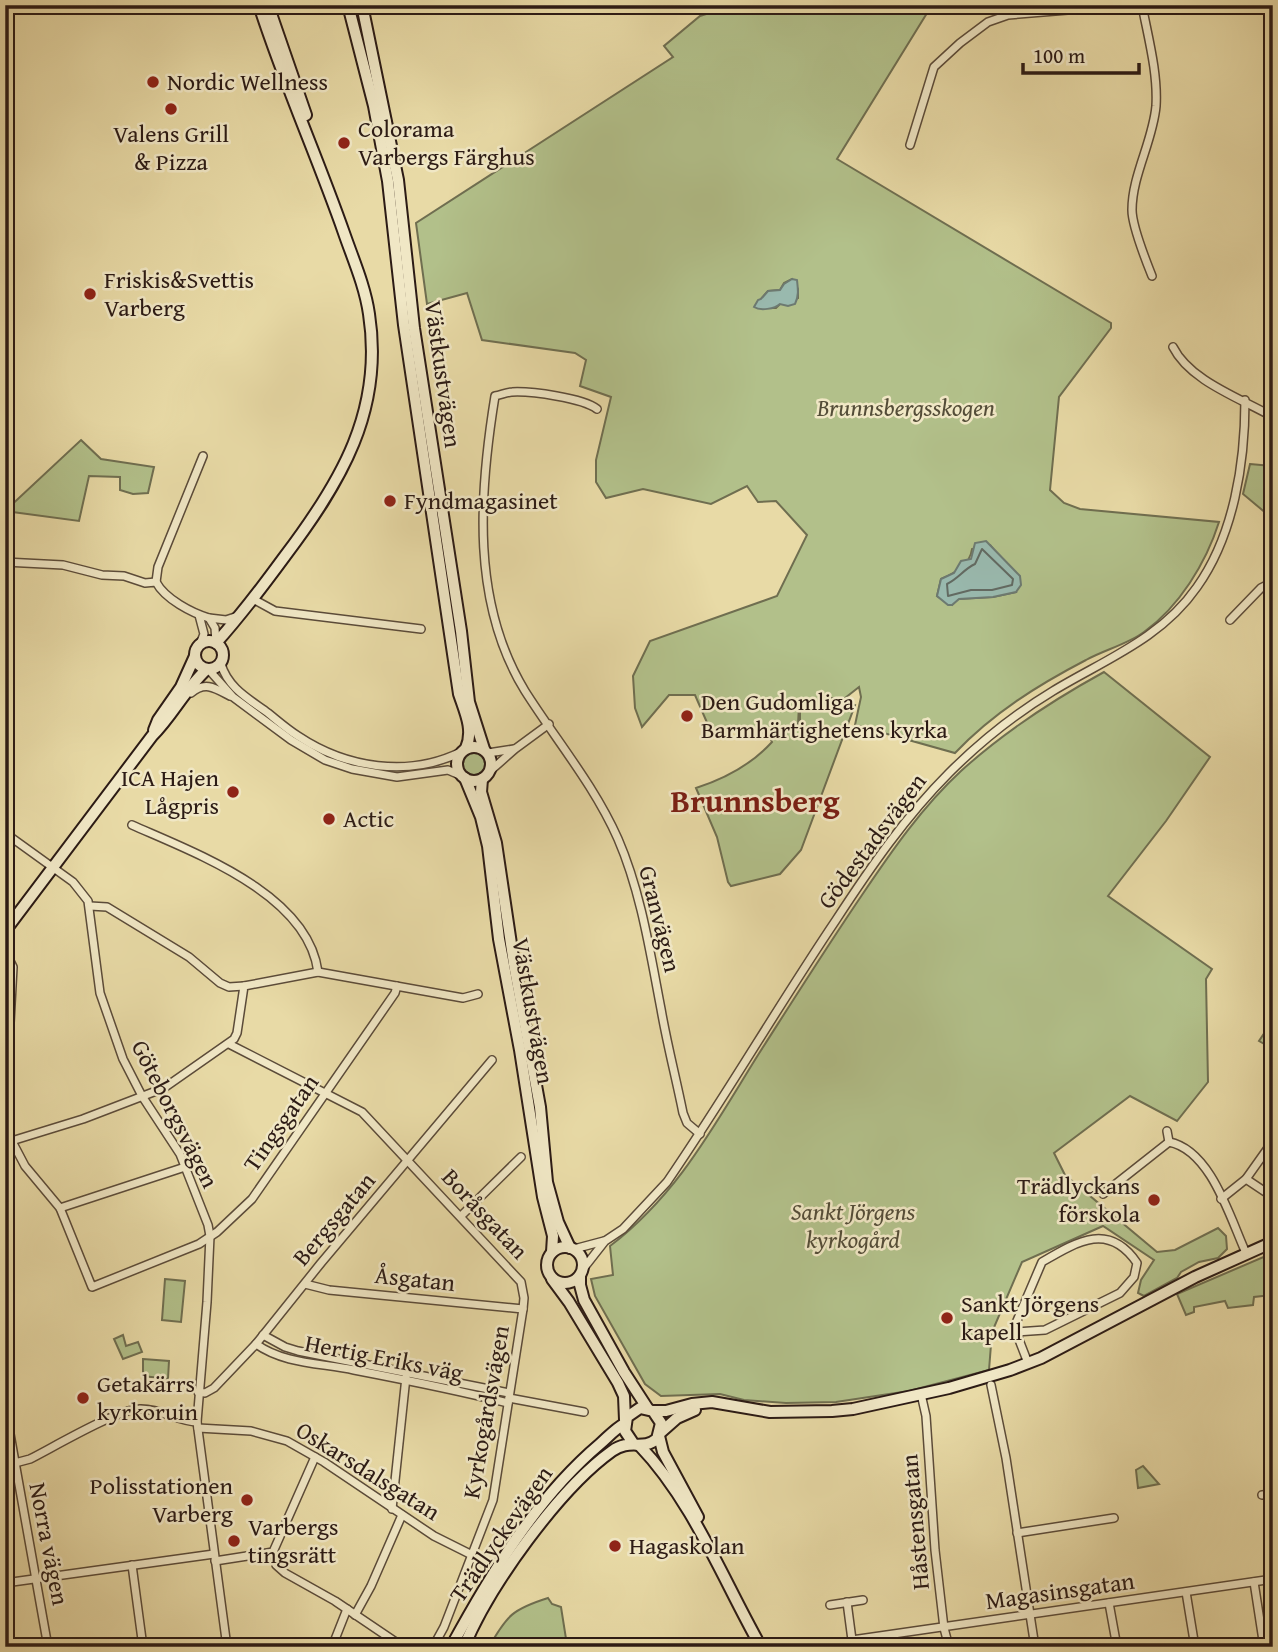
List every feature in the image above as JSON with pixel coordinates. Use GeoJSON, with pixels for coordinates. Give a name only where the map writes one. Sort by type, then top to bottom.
{"type":"FeatureCollection","features":[{"type":"Feature","properties":{"kind":"street"},"geometry":{"type":"LineString","coordinates":[[259,5],[280,70],[325,177]]}},
{"type":"Feature","properties":{"kind":"street"},"geometry":{"type":"LineString","coordinates":[[216,643],[242,614],[336,483],[354,446],[370,385],[372,336],[362,283],[268,5]]}},
{"type":"Feature","properties":{"kind":"street","name":"Västkustvägen"},"geometry":{"type":"LineString","coordinates":[[348,5],[374,106],[388,181],[411,377],[459,694],[471,736],[463,750]]}},
{"type":"Feature","properties":{"kind":"street","name":"Västkustvägen"},"geometry":{"type":"LineString","coordinates":[[362,5],[395,156],[412,307],[461,631],[469,702],[486,751]]}},
{"type":"Feature","properties":{"kind":"street"},"geometry":{"type":"LineString","coordinates":[[910,145],[934,67],[988,22],[1008,15],[1129,5]]}},
{"type":"Feature","properties":{"kind":"street"},"geometry":{"type":"LineString","coordinates":[[1142,5],[1155,79],[1156,106],[1149,143],[1133,194],[1132,213],[1152,276]]}},
{"type":"Feature","properties":{"kind":"street"},"geometry":{"type":"LineString","coordinates":[[1173,347],[1179,359],[1193,373],[1273,417]]}},
{"type":"Feature","properties":{"kind":"street","name":"Granvägen"},"geometry":{"type":"LineString","coordinates":[[597,409],[591,404],[570,398],[512,392],[495,396],[487,468],[484,573],[495,622],[514,672],[590,786],[622,850],[649,946],[683,1113],[687,1123],[700,1133]]}},
{"type":"Feature","properties":{"kind":"street","name":"Gödestadsvägen"},"geometry":{"type":"LineString","coordinates":[[582,1272],[605,1241],[623,1229],[667,1182],[878,857],[926,797],[1005,723],[1050,693],[1145,638],[1178,612],[1189,599],[1216,554],[1231,510],[1241,464],[1245,400]]}},
{"type":"Feature","properties":{"kind":"street"},"geometry":{"type":"LineString","coordinates":[[203,456],[158,567],[156,582],[165,594],[199,615],[226,620],[242,614]]}},
{"type":"Feature","properties":{"kind":"street"},"geometry":{"type":"LineString","coordinates":[[5,562],[63,565],[102,575],[124,576],[145,583],[156,582]]}},
{"type":"Feature","properties":{"kind":"street"},"geometry":{"type":"LineString","coordinates":[[1230,620],[1261,587],[1273,582]]}},
{"type":"Feature","properties":{"kind":"street"},"geometry":{"type":"LineString","coordinates":[[253,599],[275,611],[421,629]]}},
{"type":"Feature","properties":{"kind":"street"},"geometry":{"type":"LineString","coordinates":[[5,931],[152,736],[170,718],[191,686],[222,659],[242,614]]}},
{"type":"Feature","properties":{"kind":"street"},"geometry":{"type":"LineString","coordinates":[[152,736],[158,720],[181,687],[204,634],[199,615]]}},
{"type":"Feature","properties":{"kind":"street"},"geometry":{"type":"LineString","coordinates":[[209,618],[215,628],[225,676],[238,691],[298,736],[342,757],[382,767],[414,767],[435,764],[475,746],[486,751],[515,749]]}},
{"type":"Feature","properties":{"kind":"street"},"geometry":{"type":"LineString","coordinates":[[200,644],[210,641],[216,643]]}},
{"type":"Feature","properties":{"kind":"street"},"geometry":{"type":"LineString","coordinates":[[195,656],[198,665],[208,670],[233,697],[291,740],[311,753],[337,764],[369,773],[397,777],[448,770],[474,781],[486,776],[515,749],[549,724]]}},
{"type":"Feature","properties":{"kind":"street"},"geometry":{"type":"LineString","coordinates":[[182,701],[206,685],[233,697]]}},
{"type":"Feature","properties":{"kind":"street"},"geometry":{"type":"LineString","coordinates":[[463,750],[457,762],[463,777]]}},
{"type":"Feature","properties":{"kind":"street"},"geometry":{"type":"LineString","coordinates":[[486,751],[492,764],[486,776]]}},
{"type":"Feature","properties":{"kind":"street","name":"Västkustvägen"},"geometry":{"type":"LineString","coordinates":[[486,776],[481,796],[496,843],[512,955],[540,1107],[547,1182],[558,1222],[572,1248]]}},
{"type":"Feature","properties":{"kind":"street","name":"Västkustvägen"},"geometry":{"type":"LineString","coordinates":[[463,777],[481,817],[488,846],[499,939],[539,1174],[553,1236],[552,1252]]}},
{"type":"Feature","properties":{"kind":"street"},"geometry":{"type":"LineString","coordinates":[[132,825],[214,862],[280,904],[298,923],[317,960],[318,972]]}},
{"type":"Feature","properties":{"kind":"street"},"geometry":{"type":"LineString","coordinates":[[5,832],[54,866],[80,889],[90,906],[107,907],[189,957],[220,983],[244,986],[318,972],[463,998],[478,994]]}},
{"type":"Feature","properties":{"kind":"street","name":"Göteborgsvägen"},"geometry":{"type":"LineString","coordinates":[[90,906],[100,993],[123,1059],[142,1096],[186,1167],[210,1236],[198,1425],[227,1647]]}},
{"type":"Feature","properties":{"kind":"street"},"geometry":{"type":"LineString","coordinates":[[5,1116],[13,967],[10,961]]}},
{"type":"Feature","properties":{"kind":"street"},"geometry":{"type":"LineString","coordinates":[[8,1142],[83,1119],[164,1088],[229,1044],[237,1033],[244,986]]}},
{"type":"Feature","properties":{"kind":"street","name":"Tingsgatan"},"geometry":{"type":"LineString","coordinates":[[60,1208],[92,1287],[199,1244],[252,1199],[395,993],[397,986]]}},
{"type":"Feature","properties":{"kind":"street","name":"Boråsgatan"},"geometry":{"type":"LineString","coordinates":[[229,1044],[362,1112],[517,1275],[522,1282],[524,1298]]}},
{"type":"Feature","properties":{"kind":"street","name":"Bergsgatan"},"geometry":{"type":"LineString","coordinates":[[198,1392],[205,1393],[214,1388],[256,1344],[492,1060]]}},
{"type":"Feature","properties":{"kind":"street"},"geometry":{"type":"LineString","coordinates":[[5,1128],[8,1142],[31,1175],[60,1208],[186,1167]]}},
{"type":"Feature","properties":{"kind":"street"},"geometry":{"type":"LineString","coordinates":[[1167,1131],[1169,1142]]}},
{"type":"Feature","properties":{"kind":"street"},"geometry":{"type":"LineString","coordinates":[[1222,1199],[1246,1179],[1273,1141]]}},
{"type":"Feature","properties":{"kind":"street"},"geometry":{"type":"LineString","coordinates":[[1103,1194],[1169,1142]]}},
{"type":"Feature","properties":{"kind":"street"},"geometry":{"type":"LineString","coordinates":[[1169,1142],[1181,1145],[1207,1170],[1246,1253]]}},
{"type":"Feature","properties":{"kind":"street"},"geometry":{"type":"LineString","coordinates":[[461,1216],[521,1157]]}},
{"type":"Feature","properties":{"kind":"street"},"geometry":{"type":"LineString","coordinates":[[1246,1179],[1273,1197]]}},
{"type":"Feature","properties":{"kind":"street"},"geometry":{"type":"LineString","coordinates":[[1016,1332],[1045,1330],[1120,1293],[1134,1277],[1137,1263],[1121,1246],[1110,1239],[1098,1237],[1042,1262],[1016,1323],[1016,1332],[1028,1363]]}},
{"type":"Feature","properties":{"kind":"street","name":"Gödestadsvägen"},"geometry":{"type":"LineString","coordinates":[[572,1248],[605,1241]]}},
{"type":"Feature","properties":{"kind":"street"},"geometry":{"type":"LineString","coordinates":[[625,1422],[632,1411],[666,1411],[712,1402],[770,1412],[853,1409],[982,1379],[1028,1363],[1273,1242]]}},
{"type":"Feature","properties":{"kind":"street"},"geometry":{"type":"LineString","coordinates":[[724,1578],[691,1502],[663,1451],[659,1434],[660,1420],[628,1380],[584,1300],[580,1285],[582,1259],[572,1248],[563,1247],[552,1252],[548,1257],[547,1269],[552,1279],[569,1302],[622,1390],[626,1434],[675,1489],[761,1647]]}},
{"type":"Feature","properties":{"kind":"street"},"geometry":{"type":"LineString","coordinates":[[552,1279],[567,1284],[582,1272]]}},
{"type":"Feature","properties":{"kind":"street","name":"Åsgatan"},"geometry":{"type":"LineString","coordinates":[[305,1284],[329,1290],[523,1309]]}},
{"type":"Feature","properties":{"kind":"street","name":"Kyrkogårdsvägen"},"geometry":{"type":"LineString","coordinates":[[433,1647],[444,1626],[493,1500],[524,1298]]}},
{"type":"Feature","properties":{"kind":"street","name":"Hertig Eriks väg"},"geometry":{"type":"LineString","coordinates":[[263,1335],[298,1351],[407,1371],[509,1398]]}},
{"type":"Feature","properties":{"kind":"street","name":"Hertig Eriks väg"},"geometry":{"type":"LineString","coordinates":[[256,1344],[274,1354],[299,1361],[584,1412]]}},
{"type":"Feature","properties":{"kind":"street"},"geometry":{"type":"LineString","coordinates":[[392,1508],[407,1371]]}},
{"type":"Feature","properties":{"kind":"street"},"geometry":{"type":"LineString","coordinates":[[991,1385],[1006,1458],[1035,1647]]}},
{"type":"Feature","properties":{"kind":"street","name":"Håstensgatan"},"geometry":{"type":"LineString","coordinates":[[921,1394],[926,1416],[931,1508],[944,1628],[949,1647]]}},
{"type":"Feature","properties":{"kind":"street","name":"Norra vägen"},"geometry":{"type":"LineString","coordinates":[[5,1406],[48,1647]]}},
{"type":"Feature","properties":{"kind":"street"},"geometry":{"type":"LineString","coordinates":[[636,1444],[650,1443],[677,1418],[690,1411],[703,1408],[739,1408]]}},
{"type":"Feature","properties":{"kind":"street","name":"Oskarsdalsgatan"},"geometry":{"type":"LineString","coordinates":[[15,1463],[30,1459],[118,1415],[135,1409],[149,1410],[198,1425],[266,1434],[287,1441],[434,1536],[472,1555]]}},
{"type":"Feature","properties":{"kind":"street","name":"Trädlyckevägen"},"geometry":{"type":"LineString","coordinates":[[451,1647],[486,1586],[555,1488],[625,1422]]}},
{"type":"Feature","properties":{"kind":"street","name":"Trädlyckevägen"},"geometry":{"type":"LineString","coordinates":[[464,1647],[484,1606],[547,1515],[606,1456],[620,1446],[636,1444]]}},
{"type":"Feature","properties":{"kind":"street"},"geometry":{"type":"LineString","coordinates":[[315,1457],[273,1552],[279,1569],[347,1609],[403,1647]]}},
{"type":"Feature","properties":{"kind":"street"},"geometry":{"type":"LineString","coordinates":[[1262,1495],[1273,1493]]}},
{"type":"Feature","properties":{"kind":"street"},"geometry":{"type":"LineString","coordinates":[[355,1615],[371,1586],[402,1515]]}},
{"type":"Feature","properties":{"kind":"street"},"geometry":{"type":"LineString","coordinates":[[1017,1533],[1114,1518]]}},
{"type":"Feature","properties":{"kind":"street"},"geometry":{"type":"LineString","coordinates":[[5,1583],[132,1565],[273,1552]]}},
{"type":"Feature","properties":{"kind":"street"},"geometry":{"type":"LineString","coordinates":[[132,1565],[143,1647]]}},
{"type":"Feature","properties":{"kind":"street","name":"Magasinsgatan"},"geometry":{"type":"LineString","coordinates":[[847,1602],[852,1640],[867,1643],[1030,1614],[1273,1579]]}},
{"type":"Feature","properties":{"kind":"street"},"geometry":{"type":"LineString","coordinates":[[1254,1582],[1264,1647]]}},
{"type":"Feature","properties":{"kind":"street"},"geometry":{"type":"LineString","coordinates":[[1186,1592],[1195,1647]]}},
{"type":"Feature","properties":{"kind":"street"},"geometry":{"type":"LineString","coordinates":[[830,1605],[863,1601]]}},
{"type":"Feature","properties":{"kind":"street"},"geometry":{"type":"LineString","coordinates":[[1109,1603],[1116,1647]]}},
{"type":"Feature","properties":{"kind":"street"},"geometry":{"type":"LineString","coordinates":[[332,1647],[347,1609]]}},
{"type":"Feature","properties":{"kind":"green space","name":"Brunnsbergsskogen"},"geometry":{"type":"Polygon","coordinates":[[[734,5],[932,5],[837,159],[1111,323],[1111,328],[1059,397],[1050,490],[1064,503],[1080,509],[1219,522],[1207,553],[1190,583],[1157,622],[1138,636],[1086,660],[1033,690],[985,725],[955,753],[855,725],[861,697],[859,687],[845,698],[825,698],[799,705],[798,725],[800,706],[844,701],[855,705],[801,850],[780,874],[731,886],[717,837],[696,788],[747,764],[772,742],[769,735],[739,728],[712,734],[695,695],[669,695],[642,727],[635,708],[633,676],[650,641],[777,596],[807,535],[776,501],[758,502],[747,486],[711,504],[643,489],[606,498],[596,482],[596,460],[611,397],[580,386],[586,360],[575,353],[482,340],[467,293],[427,304],[416,223],[673,57],[664,46],[700,16],[734,5]],[[792,279],[784,283],[780,290],[768,291],[761,299],[765,308],[776,308],[798,298],[798,289],[792,279]],[[990,545],[972,549],[965,564],[941,579],[937,596],[952,605],[958,599],[993,597],[1016,592],[999,556],[990,545]]]}},
{"type":"Feature","properties":{"kind":"green space"},"geometry":{"type":"Polygon","coordinates":[[[81,440],[101,459],[154,467],[148,493],[133,494],[120,490],[120,477],[89,476],[79,521],[5,511],[81,440]]]}},
{"type":"Feature","properties":{"kind":"green space"},"geometry":{"type":"Polygon","coordinates":[[[1250,464],[1273,466],[1273,519],[1243,494],[1250,464]]]}},
{"type":"Feature","properties":{"kind":"green space","name":"Sankt Jörgens kyrkogård"},"geometry":{"type":"Polygon","coordinates":[[[1104,672],[1210,757],[1166,821],[1108,896],[1212,969],[1206,979],[1208,1082],[1177,1121],[1130,1096],[1054,1153],[1065,1175],[1157,1252],[1175,1250],[1218,1228],[1226,1236],[1227,1249],[1218,1258],[1199,1262],[1144,1296],[1138,1293],[1141,1280],[1154,1260],[1103,1226],[1022,1262],[992,1332],[989,1370],[909,1391],[836,1402],[786,1403],[744,1400],[720,1394],[661,1396],[645,1384],[595,1296],[591,1279],[613,1275],[610,1246],[655,1204],[693,1158],[849,915],[920,815],[977,757],[1048,705],[1104,672]]]}},
{"type":"Feature","properties":{"kind":"green space"},"geometry":{"type":"Polygon","coordinates":[[[474,749],[484,753],[488,763],[484,773],[474,777],[464,773],[460,763],[464,753],[474,749]]]}},
{"type":"Feature","properties":{"kind":"green space"},"geometry":{"type":"Polygon","coordinates":[[[1269,1026],[1273,1030],[1273,1049],[1259,1041],[1269,1026]]]}},
{"type":"Feature","properties":{"kind":"green space"},"geometry":{"type":"Polygon","coordinates":[[[1273,1253],[1273,1295],[1254,1297],[1253,1305],[1228,1308],[1225,1301],[1194,1307],[1194,1312],[1186,1315],[1177,1294],[1273,1253]]]}},
{"type":"Feature","properties":{"kind":"green space"},"geometry":{"type":"Polygon","coordinates":[[[165,1279],[185,1281],[181,1322],[162,1320],[165,1279]]]}},
{"type":"Feature","properties":{"kind":"green space"},"geometry":{"type":"Polygon","coordinates":[[[123,1335],[126,1346],[138,1342],[142,1352],[123,1359],[114,1339],[123,1335]]]}},
{"type":"Feature","properties":{"kind":"green space"},"geometry":{"type":"Polygon","coordinates":[[[143,1359],[169,1361],[168,1379],[143,1376],[143,1359]]]}},
{"type":"Feature","properties":{"kind":"green space"},"geometry":{"type":"Polygon","coordinates":[[[1143,1466],[1159,1484],[1138,1488],[1136,1470],[1143,1466]]]}},
{"type":"Feature","properties":{"kind":"green space"},"geometry":{"type":"Polygon","coordinates":[[[548,1598],[552,1604],[561,1607],[567,1645],[489,1647],[512,1615],[548,1598]]]}},
{"type":"Feature","properties":{"kind":"water"},"geometry":{"type":"Polygon","coordinates":[[[792,279],[797,280],[798,295],[795,304],[780,304],[767,309],[754,307],[768,291],[780,290],[792,279]]]}},
{"type":"Feature","properties":{"kind":"water"},"geometry":{"type":"Polygon","coordinates":[[[986,541],[1020,576],[1021,585],[1016,592],[993,597],[959,599],[948,605],[937,596],[941,579],[954,573],[961,561],[971,559],[975,543],[986,541]]]}},
{"type":"Feature","properties":{"kind":"place","name":"Nordic Wellness"},"geometry":{"type":"Point","coordinates":[153,82]}},
{"type":"Feature","properties":{"kind":"place","name":"Valens Grill & Pizza"},"geometry":{"type":"Point","coordinates":[171,109]}},
{"type":"Feature","properties":{"kind":"place","name":"Colorama Varbergs Färghus"},"geometry":{"type":"Point","coordinates":[344,143]}},
{"type":"Feature","properties":{"kind":"place","name":"Friskis&Svettis Varberg"},"geometry":{"type":"Point","coordinates":[90,294]}},
{"type":"Feature","properties":{"kind":"place","name":"Fyndmagasinet"},"geometry":{"type":"Point","coordinates":[390,501]}},
{"type":"Feature","properties":{"kind":"place","name":"Den Gudomliga Barmhärtighetens kyrka"},"geometry":{"type":"Point","coordinates":[687,716]}},
{"type":"Feature","properties":{"kind":"place","name":"ICA Hajen Lågpris"},"geometry":{"type":"Point","coordinates":[233,792]}},
{"type":"Feature","properties":{"kind":"place","name":"Actic"},"geometry":{"type":"Point","coordinates":[329,819]}},
{"type":"Feature","properties":{"kind":"place","name":"Trädlyckans förskola"},"geometry":{"type":"Point","coordinates":[1154,1200]}},
{"type":"Feature","properties":{"kind":"place","name":"Sankt Jörgens kapell"},"geometry":{"type":"Point","coordinates":[947,1318]}},
{"type":"Feature","properties":{"kind":"place","name":"Getakärrs kyrkoruin"},"geometry":{"type":"Point","coordinates":[83,1398]}},
{"type":"Feature","properties":{"kind":"place","name":"Polisstationen Varberg"},"geometry":{"type":"Point","coordinates":[247,1500]}},
{"type":"Feature","properties":{"kind":"place","name":"Varbergs tingsrätt"},"geometry":{"type":"Point","coordinates":[234,1541]}},
{"type":"Feature","properties":{"kind":"place","name":"Hagaskolan"},"geometry":{"type":"Point","coordinates":[615,1546]}},
{"type":"Feature","properties":{"kind":"district","name":"Brunnsberg"},"geometry":{"type":"Point","coordinates":[755,801]}}]}
